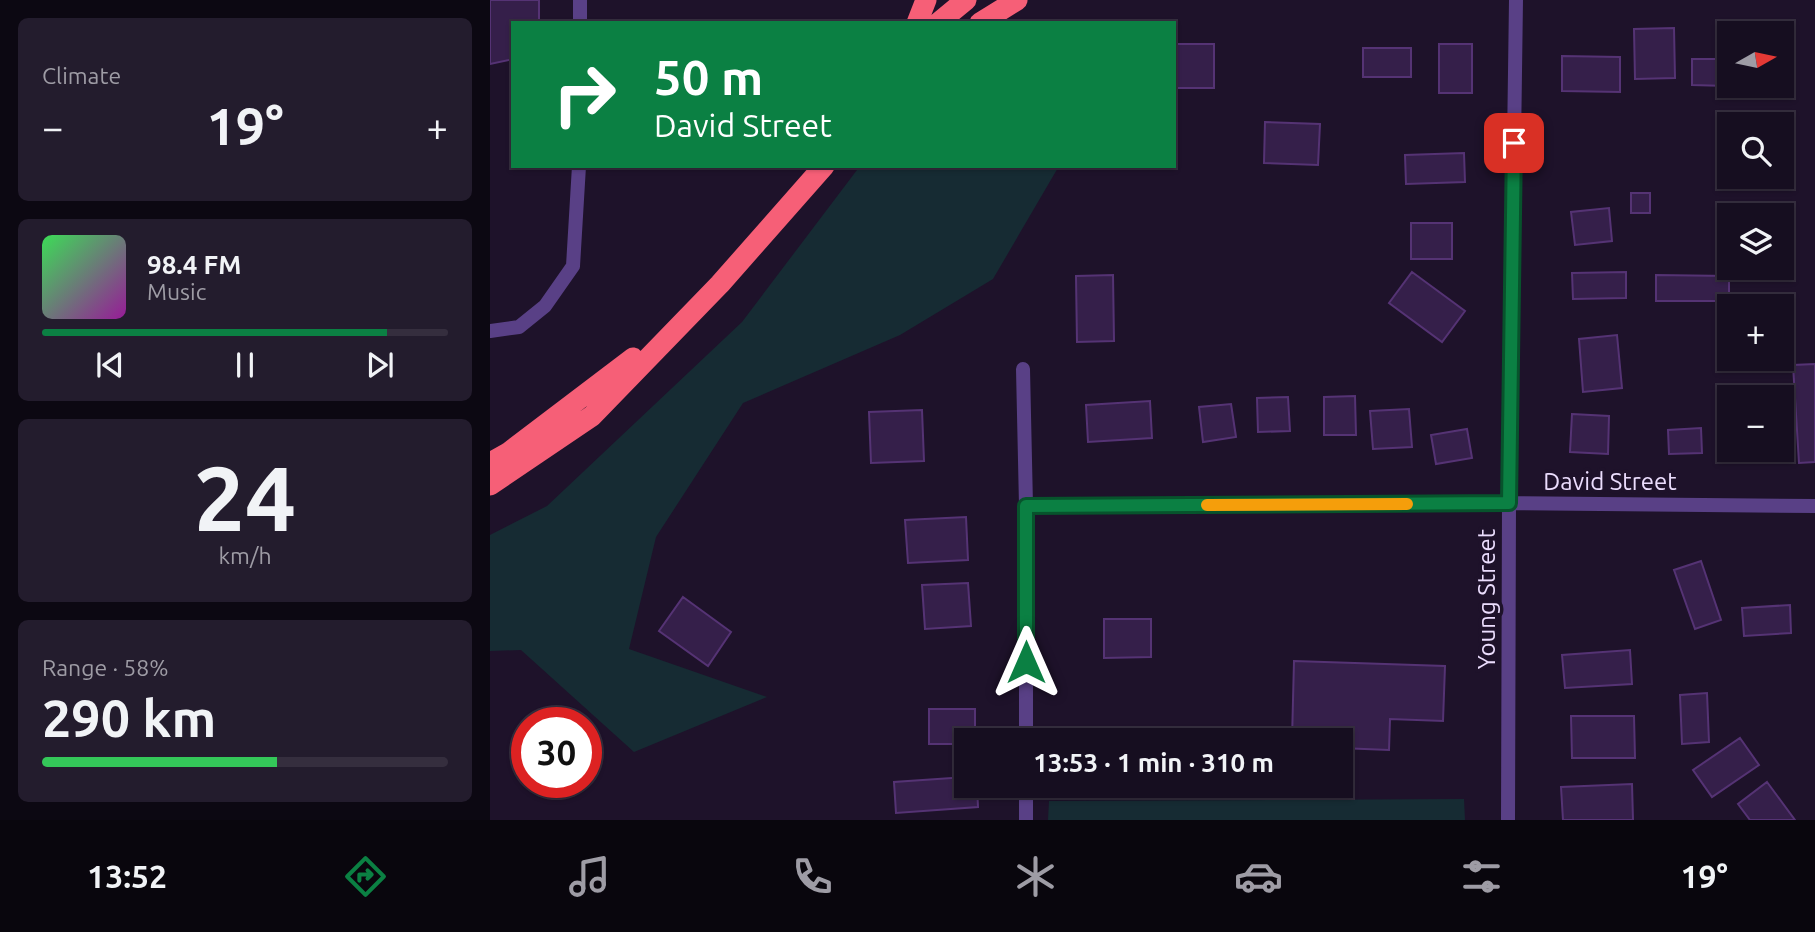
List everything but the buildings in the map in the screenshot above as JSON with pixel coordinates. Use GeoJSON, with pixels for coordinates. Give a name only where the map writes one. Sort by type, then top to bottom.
{"type":"FeatureCollection","features":[{"type":"Feature","properties":{"kind":"highway"},"geometry":{"type":"LineString","coordinates":[[918,21],[926,0]]}},
{"type":"Feature","properties":{"kind":"highway"},"geometry":{"type":"LineString","coordinates":[[940,21],[966,0]]}},
{"type":"Feature","properties":{"kind":"highway"},"geometry":{"type":"LineString","coordinates":[[983,21],[1017,0]]}},
{"type":"Feature","properties":{"kind":"highway"},"geometry":{"type":"LineString","coordinates":[[490,485],[592,416],[720,284],[822,168]]}},
{"type":"Feature","properties":{"kind":"highway"},"geometry":{"type":"LineString","coordinates":[[490,463],[508,453],[611,376],[720,284]]}},
{"type":"Feature","properties":{"kind":"street"},"geometry":{"type":"LineString","coordinates":[[580,0],[580,21]]}},
{"type":"Feature","properties":{"kind":"street","name":"Young Street"},"geometry":{"type":"LineString","coordinates":[[1508,820],[1516,0]]}},
{"type":"Feature","properties":{"kind":"street"},"geometry":{"type":"LineString","coordinates":[[490,331],[519,327],[545,306],[573,266],[579,168]]}},
{"type":"Feature","properties":{"kind":"street"},"geometry":{"type":"LineString","coordinates":[[1023,369],[1026,728]]}},
{"type":"Feature","properties":{"kind":"street","name":"David Street"},"geometry":{"type":"LineString","coordinates":[[1026,506],[1509,503],[1815,506]]}},
{"type":"Feature","properties":{"kind":"street"},"geometry":{"type":"LineString","coordinates":[[1026,798],[1026,820]]}},
{"type":"Feature","properties":{"kind":"shaded area"},"geometry":{"type":"Polygon","coordinates":[[[858,168],[1058,168],[993,279],[900,335],[743,403],[656,537],[629,649],[767,697],[634,752],[602,723],[602,707],[584,707],[521,650],[490,651],[490,535],[547,506],[742,322],[858,168]]]}},
{"type":"Feature","properties":{"kind":"shaded area"},"geometry":{"type":"Polygon","coordinates":[[[1464,799],[1465,820],[1048,820],[1049,801],[1464,799]]]}},
{"type":"Feature","properties":{"kind":"slow traffic"},"geometry":{"type":"LineString","coordinates":[[1207,505],[1407,504]]}},
{"type":"Feature","properties":{"kind":"route"},"geometry":{"type":"LineString","coordinates":[[1026,662],[1026,506],[1509,503],[1514,143]]}}]}
